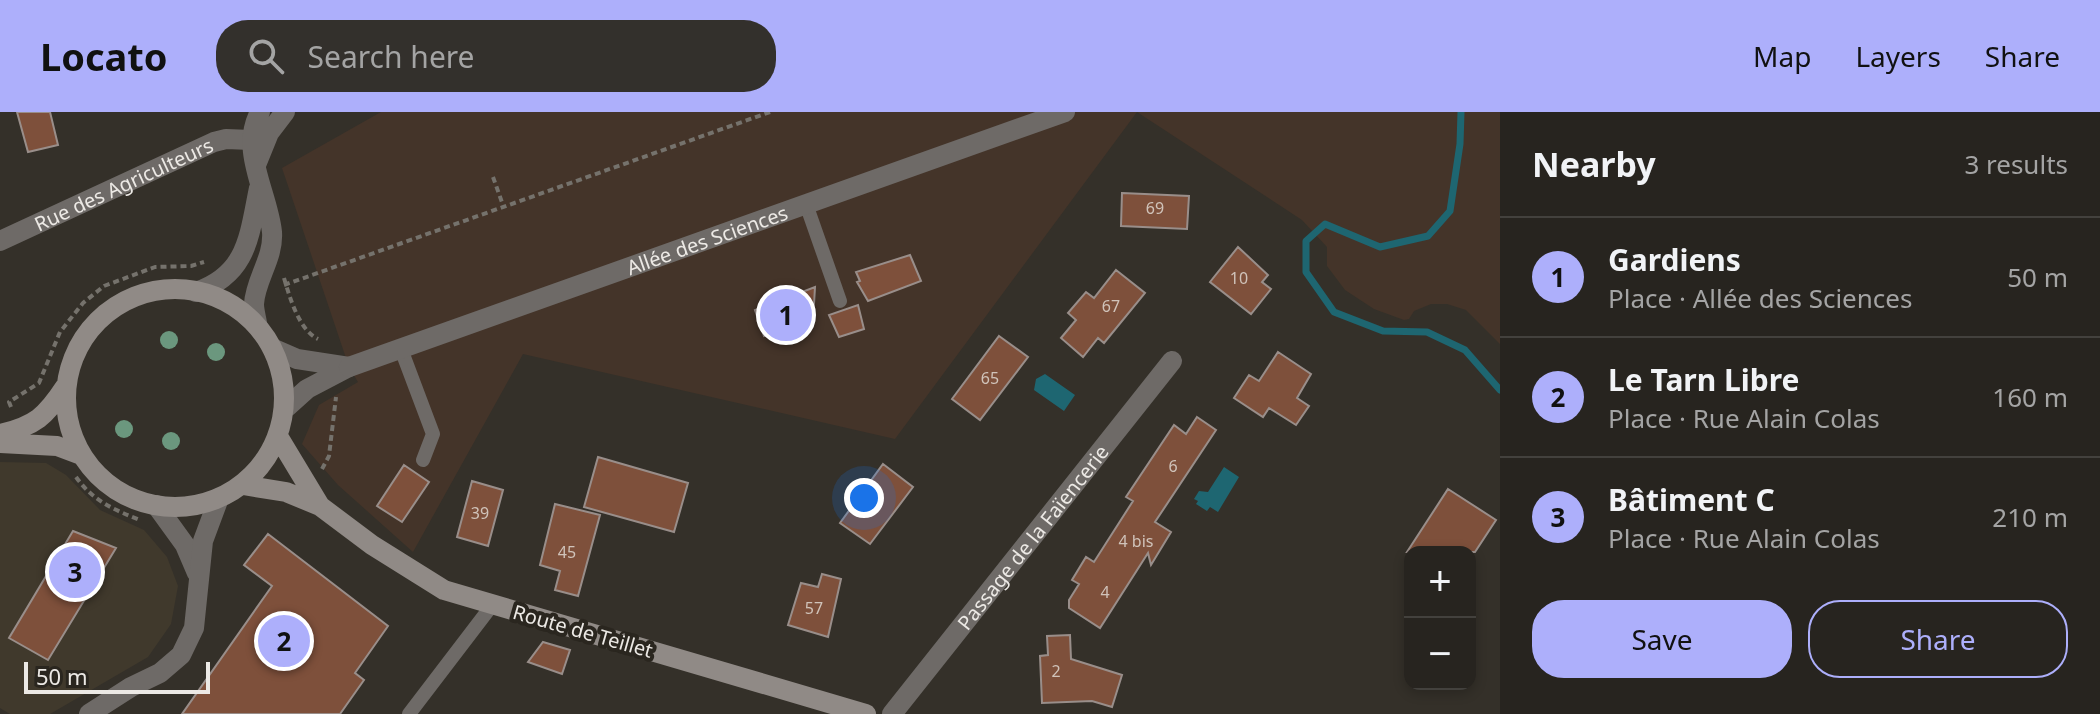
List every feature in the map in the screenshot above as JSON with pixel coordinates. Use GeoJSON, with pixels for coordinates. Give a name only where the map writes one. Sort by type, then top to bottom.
{"type":"FeatureCollection","features":[{"type":"Feature","properties":{"kind":"main road"},"geometry":{"type":"LineString","coordinates":[[0,443],[57,446],[75,460],[152,514],[219,498],[243,485],[264,464],[279,438],[287,407],[274,349],[257,323],[235,306],[196,292],[175,289],[149,292],[123,302],[90,325],[73,354],[65,387],[75,460]]}},
{"type":"Feature","properties":{"kind":"main road"},"geometry":{"type":"LineString","coordinates":[[9,432],[49,412],[65,387]]}},
{"type":"Feature","properties":{"kind":"main road","name":"Route de Teillet"},"geometry":{"type":"LineString","coordinates":[[279,438],[314,497],[372,545],[444,590],[866,714]]}},
{"type":"Feature","properties":{"kind":"main road","name":"Route de Teillet"},"geometry":{"type":"LineString","coordinates":[[243,485],[314,497]]}},
{"type":"Feature","properties":{"kind":"street"},"geometry":{"type":"LineString","coordinates":[[257,323],[254,302],[272,237],[251,140],[252,129],[260,112]]}},
{"type":"Feature","properties":{"kind":"street"},"geometry":{"type":"LineString","coordinates":[[256,165],[269,133],[285,112]]}},
{"type":"Feature","properties":{"kind":"street","name":"Allée des Sciences"},"geometry":{"type":"LineString","coordinates":[[287,407],[307,389],[338,369],[1065,112]]}},
{"type":"Feature","properties":{"kind":"street","name":"Rue des Agriculteurs"},"geometry":{"type":"LineString","coordinates":[[0,241],[214,142],[251,140]]}},
{"type":"Feature","properties":{"kind":"street"},"geometry":{"type":"LineString","coordinates":[[196,292],[218,285],[232,271],[248,242],[259,188]]}},
{"type":"Feature","properties":{"kind":"street"},"geometry":{"type":"LineString","coordinates":[[274,349],[297,359],[338,369]]}},
{"type":"Feature","properties":{"kind":"street","name":"Passage de la Faïencerie"},"geometry":{"type":"LineString","coordinates":[[892,714],[1172,361]]}},
{"type":"Feature","properties":{"kind":"street"},"geometry":{"type":"LineString","coordinates":[[89,714],[160,673],[181,655],[194,628],[203,541],[219,498]]}},
{"type":"Feature","properties":{"kind":"street"},"geometry":{"type":"LineString","coordinates":[[152,514],[185,545],[198,575]]}},
{"type":"Feature","properties":{"kind":"lane"},"geometry":{"type":"LineString","coordinates":[[806,204],[840,301]]}},
{"type":"Feature","properties":{"kind":"lane"},"geometry":{"type":"LineString","coordinates":[[401,349],[433,434],[423,460]]}},
{"type":"Feature","properties":{"kind":"lane"},"geometry":{"type":"LineString","coordinates":[[409,714],[493,604]]}},
{"type":"Feature","properties":{"kind":"path"},"geometry":{"type":"LineString","coordinates":[[260,287],[286,285],[770,112]]}},
{"type":"Feature","properties":{"kind":"path"},"geometry":{"type":"LineString","coordinates":[[493,177],[504,208]]}},
{"type":"Feature","properties":{"kind":"path"},"geometry":{"type":"LineString","coordinates":[[9,432],[9,402],[39,383],[60,332],[83,303],[104,286],[155,267],[191,266],[211,257],[232,271]]}},
{"type":"Feature","properties":{"kind":"path"},"geometry":{"type":"LineString","coordinates":[[283,275],[309,334],[327,343],[338,369],[337,403],[329,456],[319,476],[314,497]]}},
{"type":"Feature","properties":{"kind":"path"},"geometry":{"type":"LineString","coordinates":[[75,460],[86,491],[112,510],[152,514]]}},
{"type":"Feature","properties":{"kind":"shaded area"},"geometry":{"type":"Polygon","coordinates":[[[381,112],[1137,112],[895,439],[523,354],[413,552],[338,485],[302,444],[319,405],[358,382],[349,367],[282,168],[381,112]]]}},
{"type":"Feature","properties":{"kind":"shaded area"},"geometry":{"type":"Polygon","coordinates":[[[1137,112],[1500,112],[1500,344],[1466,310],[1447,304],[1431,304],[1414,311],[1409,319],[1404,320],[1374,309],[1345,290],[1327,266],[1327,247],[1302,220],[1137,112]]]}},
{"type":"Feature","properties":{"kind":"shaded area"},"geometry":{"type":"Polygon","coordinates":[[[0,462],[46,463],[66,475],[100,510],[144,530],[167,557],[178,586],[171,624],[148,657],[50,714],[10,714],[0,708],[0,462]]]}},
{"type":"Feature","properties":{"kind":"water"},"geometry":{"type":"Polygon","coordinates":[[[1045,374],[1075,395],[1064,411],[1034,390],[1036,379],[1045,374]]]}},
{"type":"Feature","properties":{"kind":"water"},"geometry":{"type":"Polygon","coordinates":[[[1224,467],[1239,477],[1218,512],[1210,507],[1207,511],[1194,499],[1199,491],[1208,492],[1224,467]]]}},
{"type":"Feature","properties":{"kind":"building"},"geometry":{"type":"Polygon","coordinates":[[[17,112],[50,112],[58,145],[28,152],[17,112]]]}},
{"type":"Feature","properties":{"kind":"building"},"geometry":{"type":"Polygon","coordinates":[[[1122,193],[1189,196],[1187,229],[1121,226],[1122,193]]]}},
{"type":"Feature","properties":{"kind":"building"},"geometry":{"type":"Polygon","coordinates":[[[1238,247],[1268,275],[1262,282],[1271,289],[1251,314],[1210,282],[1238,247]]]}},
{"type":"Feature","properties":{"kind":"building"},"geometry":{"type":"Polygon","coordinates":[[[910,255],[921,281],[868,301],[857,282],[860,281],[856,272],[910,255]]]}},
{"type":"Feature","properties":{"kind":"building"},"geometry":{"type":"Polygon","coordinates":[[[1116,270],[1145,293],[1104,343],[1098,338],[1083,357],[1061,338],[1076,320],[1068,313],[1086,292],[1094,298],[1116,270]]]}},
{"type":"Feature","properties":{"kind":"building"},"geometry":{"type":"Polygon","coordinates":[[[815,287],[813,321],[764,336],[755,310],[815,287]]]}},
{"type":"Feature","properties":{"kind":"building"},"geometry":{"type":"Polygon","coordinates":[[[858,305],[864,329],[839,337],[829,315],[858,305]]]}},
{"type":"Feature","properties":{"kind":"building"},"geometry":{"type":"Polygon","coordinates":[[[999,336],[1028,357],[980,420],[952,399],[999,336]]]}},
{"type":"Feature","properties":{"kind":"building"},"geometry":{"type":"Polygon","coordinates":[[[1278,352],[1311,374],[1297,398],[1309,406],[1296,425],[1269,408],[1263,417],[1234,398],[1249,375],[1259,381],[1278,352]]]}},
{"type":"Feature","properties":{"kind":"building"},"geometry":{"type":"Polygon","coordinates":[[[1197,417],[1216,430],[1155,522],[1171,532],[1151,565],[1148,553],[1100,628],[1069,608],[1069,600],[1079,584],[1072,580],[1086,557],[1094,562],[1133,501],[1126,497],[1174,425],[1186,434],[1197,417]]]}},
{"type":"Feature","properties":{"kind":"building"},"geometry":{"type":"Polygon","coordinates":[[[598,457],[688,483],[674,532],[584,507],[598,457]]]}},
{"type":"Feature","properties":{"kind":"building"},"geometry":{"type":"Polygon","coordinates":[[[883,464],[913,487],[870,544],[840,523],[883,464]]]}},
{"type":"Feature","properties":{"kind":"building"},"geometry":{"type":"Polygon","coordinates":[[[404,465],[429,482],[402,522],[377,506],[404,465]]]}},
{"type":"Feature","properties":{"kind":"building"},"geometry":{"type":"Polygon","coordinates":[[[472,481],[503,490],[488,546],[457,537],[472,481]]]}},
{"type":"Feature","properties":{"kind":"building"},"geometry":{"type":"Polygon","coordinates":[[[1448,489],[1496,520],[1476,550],[1476,546],[1411,546],[1448,489]]]}},
{"type":"Feature","properties":{"kind":"building"},"geometry":{"type":"Polygon","coordinates":[[[555,504],[600,515],[578,596],[555,590],[560,571],[540,565],[555,504]]]}},
{"type":"Feature","properties":{"kind":"building"},"geometry":{"type":"Polygon","coordinates":[[[73,531],[116,548],[48,660],[9,638],[73,531]]]}},
{"type":"Feature","properties":{"kind":"building"},"geometry":{"type":"Polygon","coordinates":[[[268,534],[388,626],[355,673],[364,680],[340,714],[182,714],[272,586],[244,565],[268,534]]]}},
{"type":"Feature","properties":{"kind":"building"},"geometry":{"type":"Polygon","coordinates":[[[822,574],[841,579],[828,637],[788,625],[801,583],[818,587],[822,574]]]}},
{"type":"Feature","properties":{"kind":"building"},"geometry":{"type":"Polygon","coordinates":[[[1070,635],[1071,659],[1122,675],[1112,707],[1092,701],[1042,703],[1040,656],[1048,655],[1047,636],[1070,635]]]}},
{"type":"Feature","properties":{"kind":"building"},"geometry":{"type":"Polygon","coordinates":[[[543,642],[570,650],[562,674],[528,662],[543,642]]]}},
{"type":"Feature","properties":{"kind":"waterway"},"geometry":{"type":"LineString","coordinates":[[1461,112],[1460,144],[1450,211],[1428,236],[1380,247],[1325,224],[1306,241],[1306,272],[1334,312],[1383,331],[1427,332],[1465,350],[1500,390]]}},
{"type":"Feature","properties":{"kind":"place","name":"Gardiens"},"geometry":{"type":"Point","coordinates":[786,315]}},
{"type":"Feature","properties":{"kind":"place","name":"Bâtiment C"},"geometry":{"type":"Point","coordinates":[75,572]}},
{"type":"Feature","properties":{"kind":"place","name":"Le Tarn Libre"},"geometry":{"type":"Point","coordinates":[284,641]}}]}
